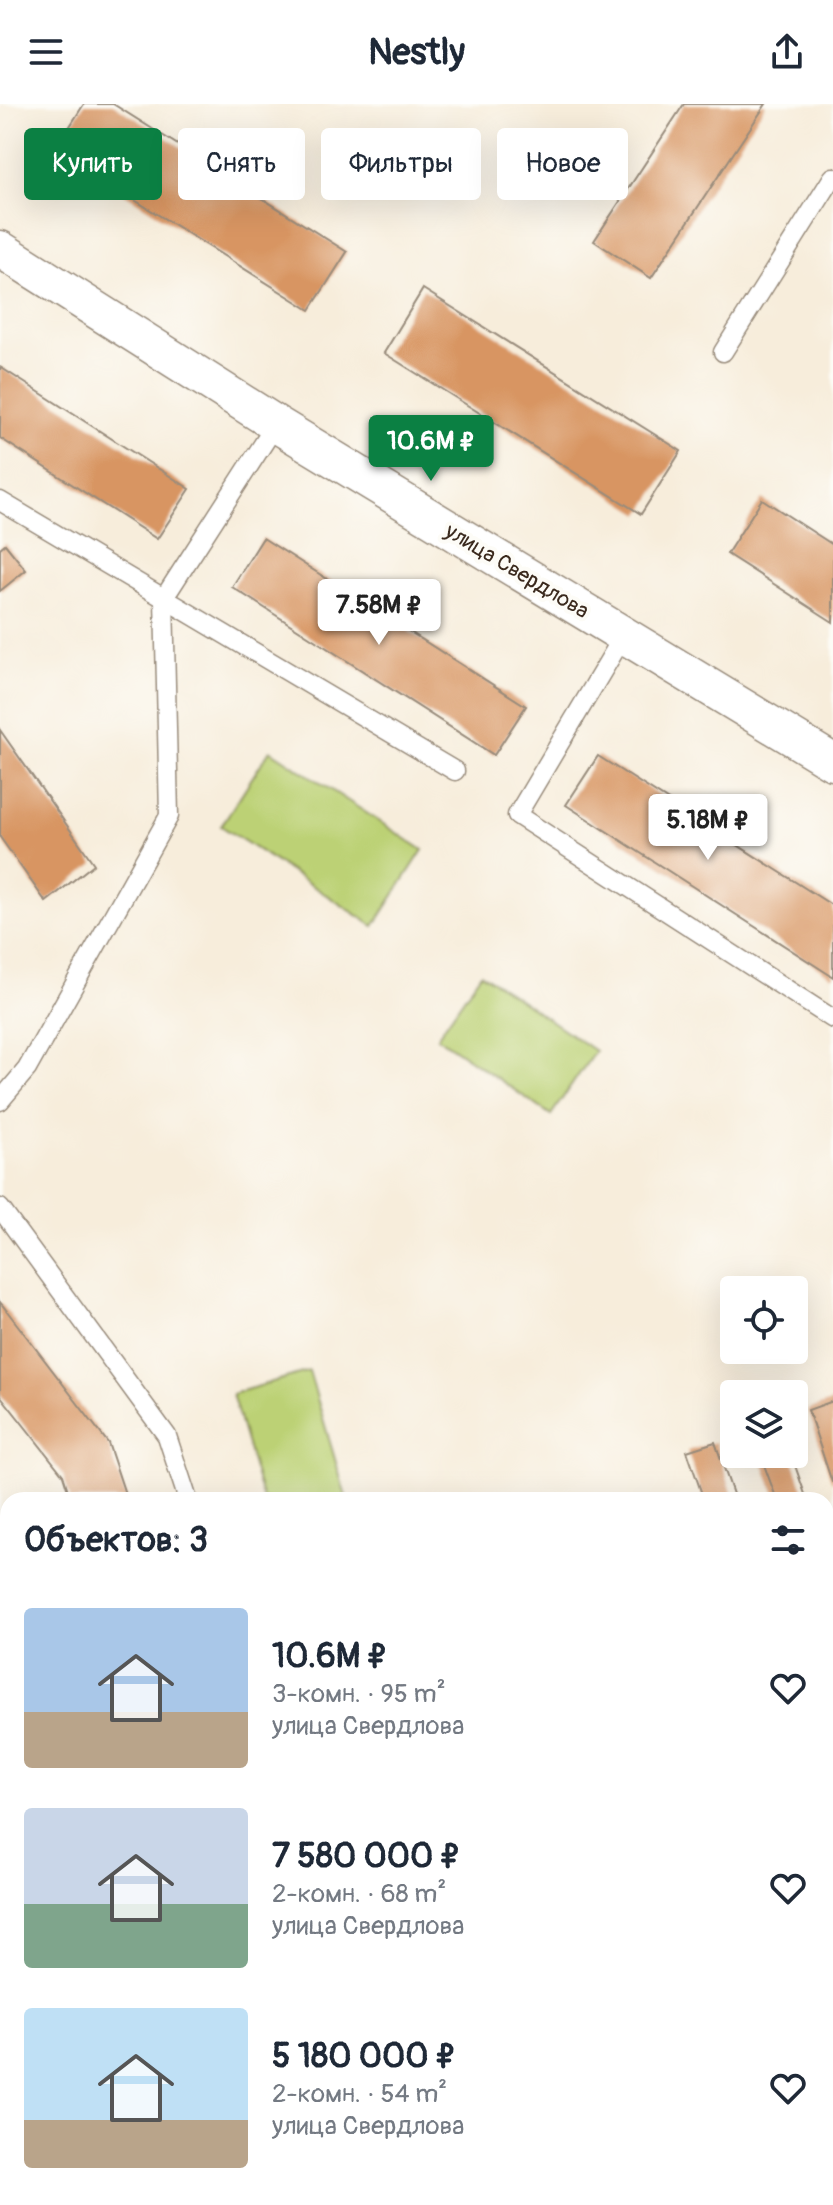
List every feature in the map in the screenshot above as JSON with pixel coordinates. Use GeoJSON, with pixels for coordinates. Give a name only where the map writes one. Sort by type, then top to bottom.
{"type":"FeatureCollection","features":[{"type":"Feature","properties":{"kind":"street","name":"улица Свердлова"},"geometry":{"type":"LineString","coordinates":[[0,249],[276,424],[833,762]]}},
{"type":"Feature","properties":{"kind":"lane"},"geometry":{"type":"LineString","coordinates":[[723,352],[833,177]]}},
{"type":"Feature","properties":{"kind":"lane"},"geometry":{"type":"LineString","coordinates":[[0,1101],[27,1069],[169,816],[164,598],[276,424]]}},
{"type":"Feature","properties":{"kind":"lane"},"geometry":{"type":"LineString","coordinates":[[0,501],[455,771]]}},
{"type":"Feature","properties":{"kind":"lane"},"geometry":{"type":"LineString","coordinates":[[624,635],[517,815],[833,1019]]}},
{"type":"Feature","properties":{"kind":"lane"},"geometry":{"type":"LineString","coordinates":[[0,1208],[167,1436],[185,1492]]}},
{"type":"Feature","properties":{"kind":"green space"},"geometry":{"type":"Polygon","coordinates":[[[270,750],[423,850],[374,926],[221,826],[270,750]]]}},
{"type":"Feature","properties":{"kind":"green space"},"geometry":{"type":"Polygon","coordinates":[[[481,973],[595,1051],[551,1115],[437,1037],[481,973]]]}},
{"type":"Feature","properties":{"kind":"green space"},"geometry":{"type":"Polygon","coordinates":[[[309,1371],[345,1492],[261,1492],[232,1394],[309,1371]]]}},
{"type":"Feature","properties":{"kind":"building"},"geometry":{"type":"Polygon","coordinates":[[[84,104],[113,104],[151,128],[69,128],[84,104]]]}},
{"type":"Feature","properties":{"kind":"building"},"geometry":{"type":"Polygon","coordinates":[[[684,104],[766,104],[651,278],[594,241],[621,200],[628,200],[628,189],[684,104]]]}},
{"type":"Feature","properties":{"kind":"building"},"geometry":{"type":"Polygon","coordinates":[[[162,135],[178,145],[178,200],[265,200],[347,252],[310,310],[135,200],[162,200],[162,135]]]}},
{"type":"Feature","properties":{"kind":"building"},"geometry":{"type":"Polygon","coordinates":[[[423,289],[681,451],[641,514],[384,353],[423,289]]]}},
{"type":"Feature","properties":{"kind":"building"},"geometry":{"type":"Polygon","coordinates":[[[0,367],[190,489],[157,539],[0,438],[0,367]]]}},
{"type":"Feature","properties":{"kind":"building"},"geometry":{"type":"Polygon","coordinates":[[[762,499],[833,545],[833,622],[727,554],[762,499]]]}},
{"type":"Feature","properties":{"kind":"building"},"geometry":{"type":"Polygon","coordinates":[[[263,538],[526,706],[494,755],[232,587],[263,538]]]}},
{"type":"Feature","properties":{"kind":"building"},"geometry":{"type":"Polygon","coordinates":[[[5,544],[26,570],[0,591],[0,548],[5,544]]]}},
{"type":"Feature","properties":{"kind":"building"},"geometry":{"type":"Polygon","coordinates":[[[0,730],[94,864],[46,902],[0,837],[0,730]]]}},
{"type":"Feature","properties":{"kind":"building"},"geometry":{"type":"Polygon","coordinates":[[[598,756],[833,906],[833,977],[566,805],[598,756]]]}},
{"type":"Feature","properties":{"kind":"building"},"geometry":{"type":"Polygon","coordinates":[[[0,1302],[108,1443],[124,1492],[68,1492],[63,1475],[0,1395],[0,1302]]]}},
{"type":"Feature","properties":{"kind":"building"},"geometry":{"type":"Polygon","coordinates":[[[833,1401],[833,1482],[832,1482],[808,1410],[833,1401]]]}},
{"type":"Feature","properties":{"kind":"building"},"geometry":{"type":"Polygon","coordinates":[[[715,1442],[720,1468],[724,1468],[732,1492],[701,1492],[687,1451],[715,1442]]]}},
{"type":"Feature","properties":{"kind":"building"},"geometry":{"type":"Polygon","coordinates":[[[765,1468],[796,1468],[804,1492],[774,1492],[765,1468]]]}}]}
